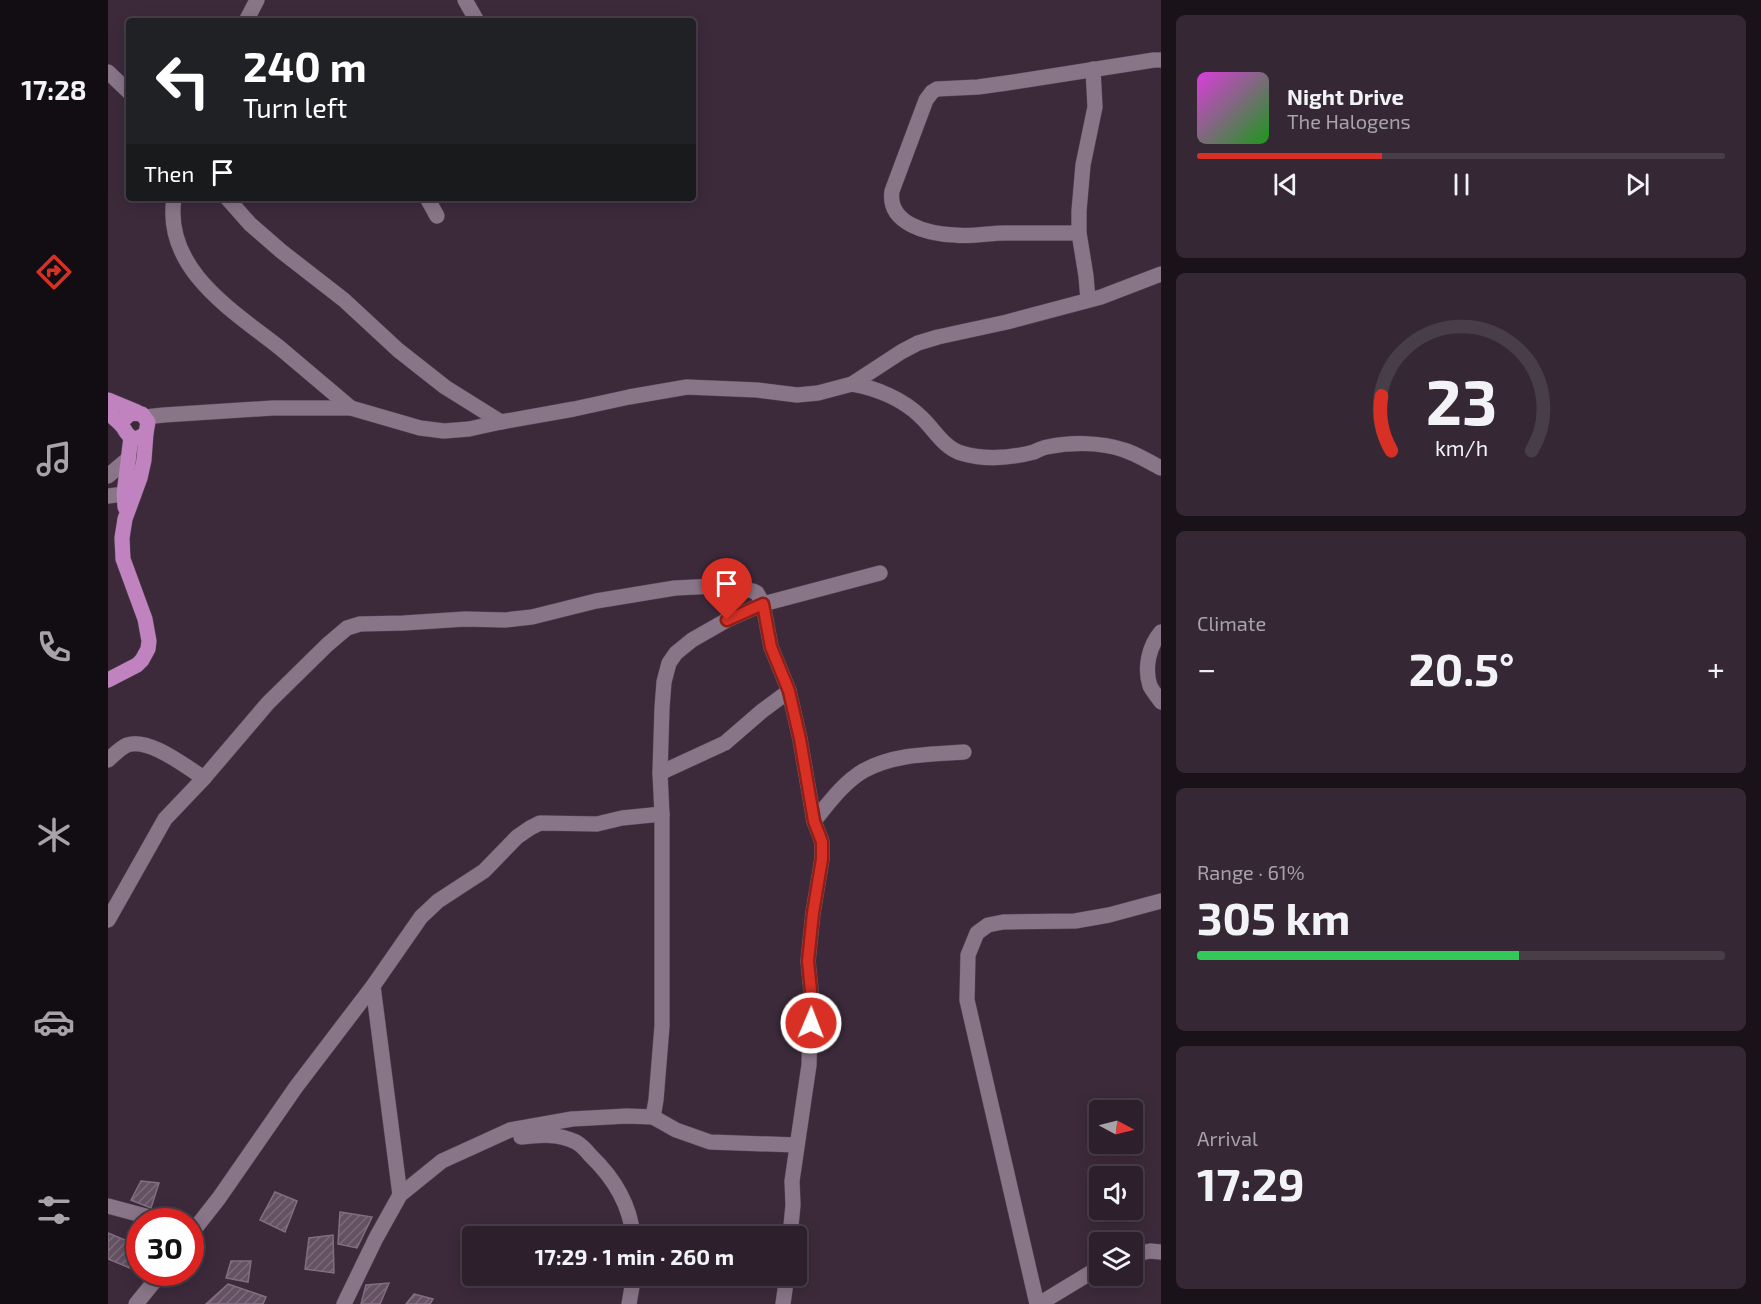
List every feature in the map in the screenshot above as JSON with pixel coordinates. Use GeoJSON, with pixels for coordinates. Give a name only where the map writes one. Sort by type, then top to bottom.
{"type":"FeatureCollection","features":[{"type":"Feature","properties":{"kind":"main road"},"geometry":{"type":"LineString","coordinates":[[108,400],[141,415],[148,422],[133,432],[124,494],[125,519]]}},
{"type":"Feature","properties":{"kind":"main road"},"geometry":{"type":"LineString","coordinates":[[108,413],[133,432]]}},
{"type":"Feature","properties":{"kind":"main road"},"geometry":{"type":"LineString","coordinates":[[108,680],[137,665],[148,649],[149,641],[145,620],[123,559],[122,538],[125,519],[140,478],[144,459],[133,432],[123,420],[131,413],[141,415]]}},
{"type":"Feature","properties":{"kind":"street"},"geometry":{"type":"LineString","coordinates":[[248,18],[257,0]]}},
{"type":"Feature","properties":{"kind":"street"},"geometry":{"type":"LineString","coordinates":[[465,0],[475,18]]}},
{"type":"Feature","properties":{"kind":"street"},"geometry":{"type":"LineString","coordinates":[[1079,233],[1002,233],[955,236],[928,231],[909,224],[896,214],[891,198],[892,191],[926,100],[937,89],[997,85],[1161,60]]}},
{"type":"Feature","properties":{"kind":"street"},"geometry":{"type":"LineString","coordinates":[[1088,300],[1079,233],[1079,211],[1083,165],[1095,107],[1093,69]]}},
{"type":"Feature","properties":{"kind":"street"},"geometry":{"type":"LineString","coordinates":[[108,72],[126,89]]}},
{"type":"Feature","properties":{"kind":"street"},"geometry":{"type":"LineString","coordinates":[[174,201],[172,210],[176,236],[186,259],[204,285],[240,318],[351,408]]}},
{"type":"Feature","properties":{"kind":"street"},"geometry":{"type":"LineString","coordinates":[[230,201],[250,224],[345,300],[398,350],[445,387],[501,422]]}},
{"type":"Feature","properties":{"kind":"street"},"geometry":{"type":"LineString","coordinates":[[429,201],[437,216]]}},
{"type":"Feature","properties":{"kind":"street"},"geometry":{"type":"LineString","coordinates":[[141,415],[273,408],[351,408],[420,428],[444,431],[469,429],[629,396],[687,387],[757,390],[796,395],[818,393],[852,384],[918,343],[1088,300],[1161,274]]}},
{"type":"Feature","properties":{"kind":"street"},"geometry":{"type":"LineString","coordinates":[[852,384],[872,387],[906,405],[959,453],[994,458],[1018,455],[1045,447],[1085,444],[1123,450],[1161,468]]}},
{"type":"Feature","properties":{"kind":"street"},"geometry":{"type":"LineString","coordinates":[[108,476],[129,458]]}},
{"type":"Feature","properties":{"kind":"street"},"geometry":{"type":"LineString","coordinates":[[108,496],[124,494]]}},
{"type":"Feature","properties":{"kind":"street"},"geometry":{"type":"LineString","coordinates":[[653,1117],[662,1026],[660,773],[664,682],[672,657],[692,640],[727,620],[763,604],[880,573]]}},
{"type":"Feature","properties":{"kind":"street"},"geometry":{"type":"LineString","coordinates":[[108,920],[165,819],[204,778],[268,703],[347,628],[353,625],[532,617],[596,601],[687,587],[716,586],[739,588],[757,593],[763,604],[771,647],[789,691],[814,821],[822,842],[822,859],[808,961],[811,991],[809,1065],[796,1145],[791,1226]]}},
{"type":"Feature","properties":{"kind":"street"},"geometry":{"type":"LineString","coordinates":[[1161,632],[1155,639],[1149,654],[1147,669],[1150,687],[1161,702]]}},
{"type":"Feature","properties":{"kind":"street"},"geometry":{"type":"LineString","coordinates":[[660,773],[725,743],[789,691]]}},
{"type":"Feature","properties":{"kind":"street"},"geometry":{"type":"LineString","coordinates":[[108,760],[128,744],[138,744],[163,752],[204,778]]}},
{"type":"Feature","properties":{"kind":"street"},"geometry":{"type":"LineString","coordinates":[[814,821],[842,787],[863,771],[892,759],[934,753],[964,752]]}},
{"type":"Feature","properties":{"kind":"street"},"geometry":{"type":"LineString","coordinates":[[204,1216],[421,917],[438,902],[484,872],[509,844],[530,828],[540,824],[597,824],[622,818],[662,814]]}},
{"type":"Feature","properties":{"kind":"street"},"geometry":{"type":"LineString","coordinates":[[1089,1274],[1038,1304],[967,999],[968,955],[977,933],[988,925],[1002,922],[1075,921],[1109,915],[1161,901]]}},
{"type":"Feature","properties":{"kind":"street"},"geometry":{"type":"LineString","coordinates":[[373,986],[400,1196]]}},
{"type":"Feature","properties":{"kind":"street"},"geometry":{"type":"LineString","coordinates":[[344,1304],[376,1238],[400,1196],[442,1161],[510,1130],[547,1123],[598,1118],[653,1117],[676,1130],[710,1142],[796,1145]]}},
{"type":"Feature","properties":{"kind":"street"},"geometry":{"type":"LineString","coordinates":[[488,1140],[547,1135],[578,1143],[612,1180],[628,1212],[631,1226]]}},
{"type":"Feature","properties":{"kind":"street"},"geometry":{"type":"LineString","coordinates":[[108,1206],[126,1211]]}},
{"type":"Feature","properties":{"kind":"street"},"geometry":{"type":"LineString","coordinates":[[1143,1253],[1161,1252]]}},
{"type":"Feature","properties":{"kind":"street"},"geometry":{"type":"LineString","coordinates":[[136,1304],[151,1286]]}},
{"type":"Feature","properties":{"kind":"street"},"geometry":{"type":"LineString","coordinates":[[629,1304],[632,1286]]}},
{"type":"Feature","properties":{"kind":"street"},"geometry":{"type":"LineString","coordinates":[[783,1304],[785,1286]]}},
{"type":"Feature","properties":{"kind":"building"},"geometry":{"type":"Polygon","coordinates":[[[141,1181],[159,1183],[151,1208],[131,1200],[141,1181]]]}},
{"type":"Feature","properties":{"kind":"building"},"geometry":{"type":"Polygon","coordinates":[[[275,1192],[297,1201],[285,1232],[260,1220],[275,1192]]]}},
{"type":"Feature","properties":{"kind":"building"},"geometry":{"type":"Polygon","coordinates":[[[340,1212],[372,1217],[357,1248],[338,1244],[340,1212]]]}},
{"type":"Feature","properties":{"kind":"building"},"geometry":{"type":"Polygon","coordinates":[[[108,1233],[126,1240],[126,1266],[108,1259],[108,1233]]]}},
{"type":"Feature","properties":{"kind":"building"},"geometry":{"type":"Polygon","coordinates":[[[333,1235],[334,1273],[305,1269],[309,1238],[333,1235]]]}},
{"type":"Feature","properties":{"kind":"building"},"geometry":{"type":"Polygon","coordinates":[[[231,1261],[251,1261],[248,1282],[226,1278],[231,1261]]]}},
{"type":"Feature","properties":{"kind":"building"},"geometry":{"type":"Polygon","coordinates":[[[389,1283],[380,1304],[361,1304],[366,1285],[389,1283]]]}},
{"type":"Feature","properties":{"kind":"building"},"geometry":{"type":"Polygon","coordinates":[[[228,1284],[266,1297],[263,1304],[206,1304],[228,1284]]]}},
{"type":"Feature","properties":{"kind":"building"},"geometry":{"type":"Polygon","coordinates":[[[414,1294],[433,1299],[430,1304],[406,1304],[414,1294]]]}},
{"type":"Feature","properties":{"kind":"route"},"geometry":{"type":"LineString","coordinates":[[727,620],[763,604],[771,647],[789,691],[814,821],[822,842],[822,859],[808,961],[811,1023]]}}]}
